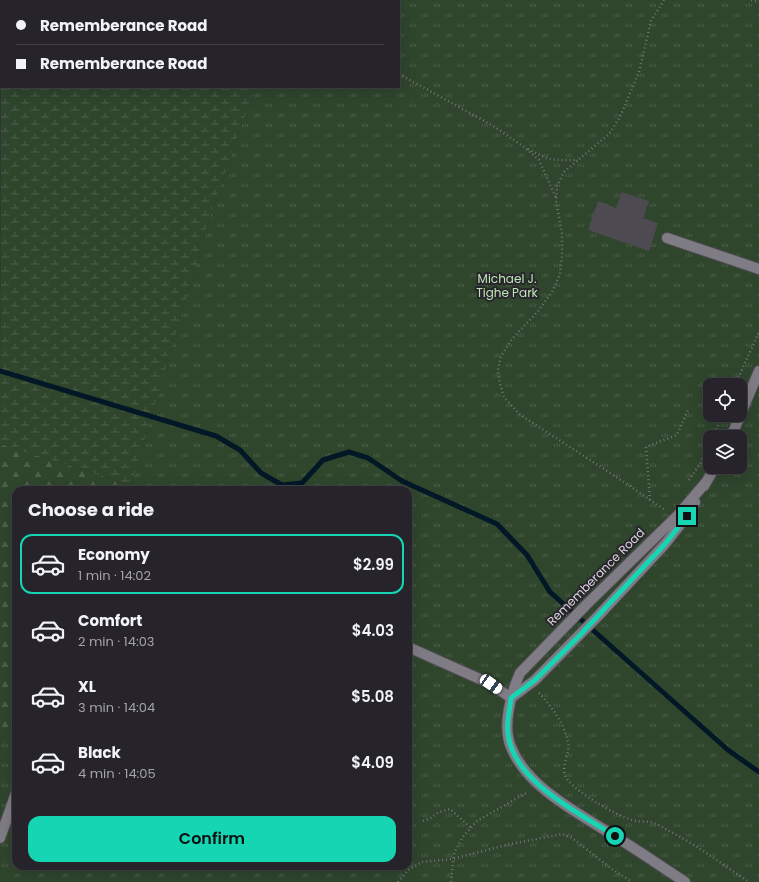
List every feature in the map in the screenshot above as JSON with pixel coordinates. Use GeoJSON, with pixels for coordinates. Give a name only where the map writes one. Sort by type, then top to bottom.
{"type":"FeatureCollection","features":[{"type":"Feature","properties":{"kind":"street"},"geometry":{"type":"LineString","coordinates":[[667,238],[759,269]]}},
{"type":"Feature","properties":{"kind":"street"},"geometry":{"type":"LineString","coordinates":[[734,430],[759,371]]}},
{"type":"Feature","properties":{"kind":"street","name":"Rememberance Road"},"geometry":{"type":"LineString","coordinates":[[511,698],[530,684],[580,635],[665,544],[687,516],[711,474]]}},
{"type":"Feature","properties":{"kind":"street","name":"Rememberance Road"},"geometry":{"type":"LineString","coordinates":[[685,882],[558,800],[540,785],[523,769],[510,746],[508,733],[511,698],[514,686],[520,673],[586,605],[678,515],[707,481]]}},
{"type":"Feature","properties":{"kind":"street"},"geometry":{"type":"LineString","coordinates":[[412,649],[491,684],[511,698]]}},
{"type":"Feature","properties":{"kind":"street"},"geometry":{"type":"LineString","coordinates":[[0,838],[12,804]]}},
{"type":"Feature","properties":{"kind":"path"},"geometry":{"type":"LineString","coordinates":[[556,198],[557,186],[564,172],[609,134],[620,117],[640,72],[651,21],[663,0]]}},
{"type":"Feature","properties":{"kind":"path"},"geometry":{"type":"LineString","coordinates":[[751,0],[759,2]]}},
{"type":"Feature","properties":{"kind":"path"},"geometry":{"type":"LineString","coordinates":[[400,75],[495,127],[524,147],[539,160],[556,198],[562,233],[560,274],[552,292],[539,310],[512,339],[501,356],[498,370],[504,397],[519,414],[627,484],[663,510],[678,515]]}},
{"type":"Feature","properties":{"kind":"path"},"geometry":{"type":"LineString","coordinates":[[524,147],[548,159],[578,160]]}},
{"type":"Feature","properties":{"kind":"path"},"geometry":{"type":"LineString","coordinates":[[739,378],[759,332]]}},
{"type":"Feature","properties":{"kind":"path"},"geometry":{"type":"LineString","coordinates":[[650,500],[646,448],[677,435],[688,410]]}},
{"type":"Feature","properties":{"kind":"path"},"geometry":{"type":"LineString","coordinates":[[687,482],[703,458]]}},
{"type":"Feature","properties":{"kind":"path"},"geometry":{"type":"LineString","coordinates":[[663,510],[668,504]]}},
{"type":"Feature","properties":{"kind":"path"},"geometry":{"type":"LineString","coordinates":[[530,684],[552,707],[564,729],[569,747],[569,752],[565,759],[566,779],[603,806],[633,820],[652,822],[670,831],[749,882]]}},
{"type":"Feature","properties":{"kind":"path"},"geometry":{"type":"LineString","coordinates":[[450,882],[454,853],[462,838],[477,821],[540,785]]}},
{"type":"Feature","properties":{"kind":"path"},"geometry":{"type":"LineString","coordinates":[[423,821],[439,812],[450,809],[471,828]]}},
{"type":"Feature","properties":{"kind":"path"},"geometry":{"type":"LineString","coordinates":[[412,868],[422,862],[452,859],[506,845],[562,834],[572,838],[612,869],[632,882]]}},
{"type":"Feature","properties":{"kind":"path"},"geometry":{"type":"LineString","coordinates":[[398,882],[408,870]]}},
{"type":"Feature","properties":{"kind":"green space","name":"Michael J. Tighe Park"},"geometry":{"type":"Polygon","coordinates":[[[400,0],[759,0],[759,882],[0,882],[0,744],[12,720],[12,870],[412,870],[412,486],[131,485],[212,210],[255,88],[400,88],[400,0]]]}},
{"type":"Feature","properties":{"kind":"green space"},"geometry":{"type":"Polygon","coordinates":[[[1,88],[255,88],[212,210],[131,485],[0,444],[1,88]]]}},
{"type":"Feature","properties":{"kind":"green space"},"geometry":{"type":"Polygon","coordinates":[[[0,444],[131,485],[12,486],[12,720],[0,744],[0,444]]]}},
{"type":"Feature","properties":{"kind":"building"},"geometry":{"type":"Polygon","coordinates":[[[622,192],[649,201],[643,218],[658,223],[649,251],[588,230],[598,201],[616,208],[622,192]]]}},
{"type":"Feature","properties":{"kind":"waterway"},"geometry":{"type":"LineString","coordinates":[[0,371],[216,436],[240,450],[261,473],[282,485],[302,483],[323,460],[349,452],[368,458],[402,481],[497,524],[527,555],[550,592],[728,750],[759,772]]}},
{"type":"Feature","properties":{"kind":"route"},"geometry":{"type":"LineString","coordinates":[[615,836],[558,800],[533,780],[523,769],[510,746],[508,733],[511,698],[535,680],[580,635],[665,544],[687,516]]}}]}
